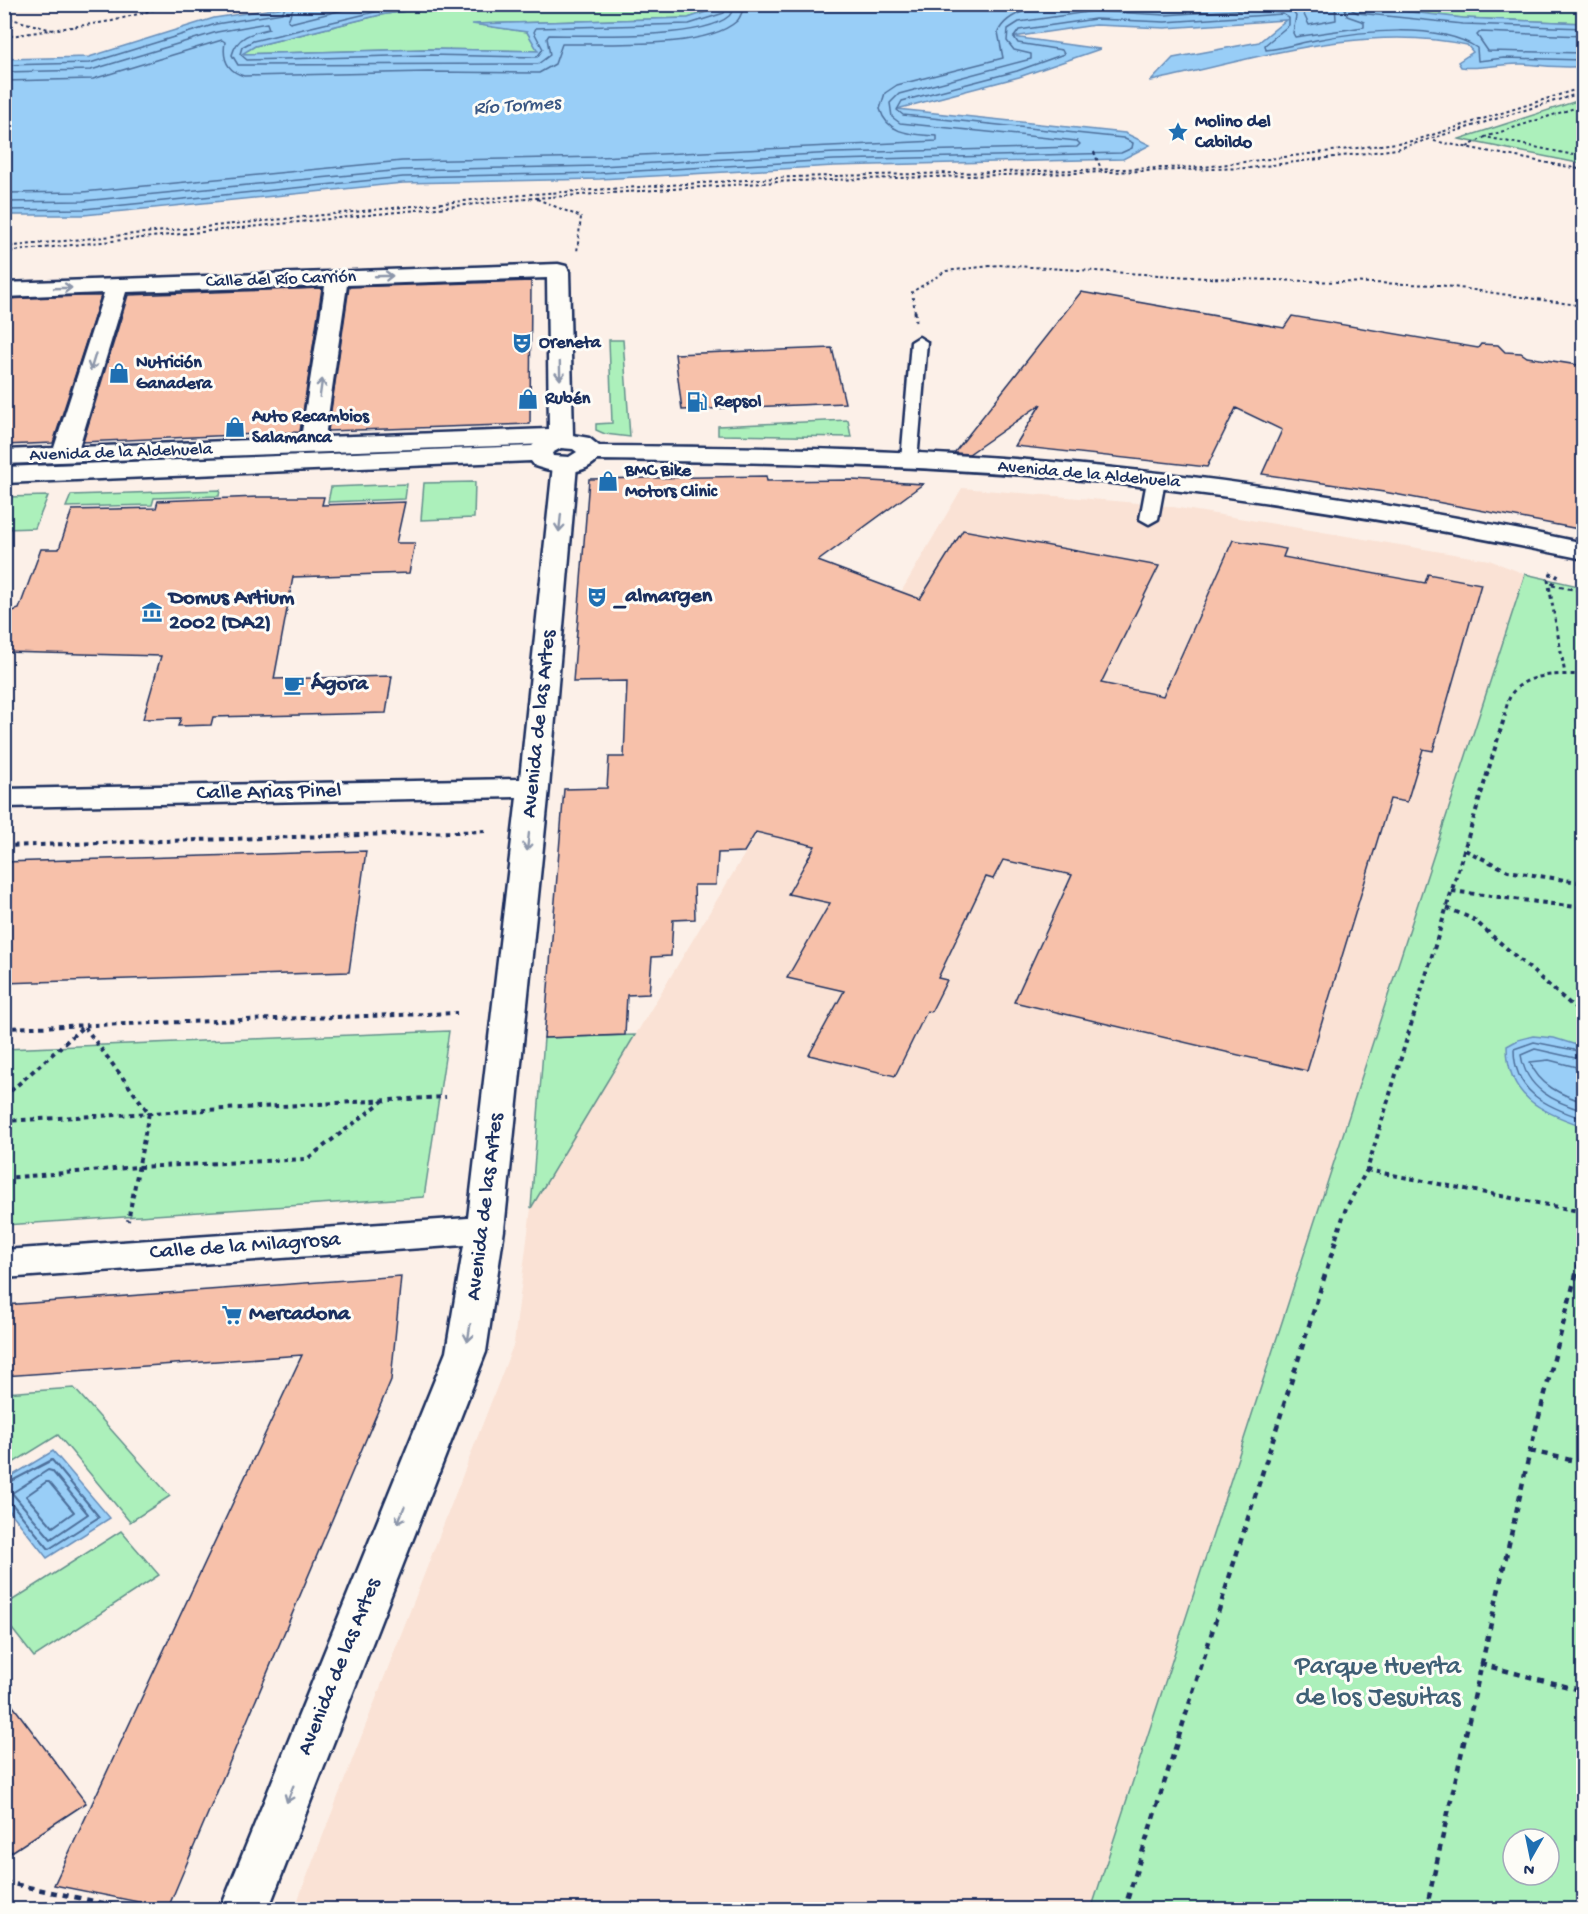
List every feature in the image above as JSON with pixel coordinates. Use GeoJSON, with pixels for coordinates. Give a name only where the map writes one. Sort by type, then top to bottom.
{"type":"FeatureCollection","features":[{"type":"Feature","properties":{"kind":"street","name":"Calle del Río Carrión"},"geometry":{"type":"LineString","coordinates":[[4,290],[558,271]]}},
{"type":"Feature","properties":{"kind":"street","name":"Avenida de las Artes"},"geometry":{"type":"LineString","coordinates":[[244,1910],[465,1352],[486,1230],[534,788],[563,450],[558,271]]}},
{"type":"Feature","properties":{"kind":"street"},"geometry":{"type":"LineString","coordinates":[[312,446],[337,278]]}},
{"type":"Feature","properties":{"kind":"street"},"geometry":{"type":"LineString","coordinates":[[64,455],[117,286]]}},
{"type":"Feature","properties":{"kind":"street","name":"Avenida de la Aldehuela"},"geometry":{"type":"LineString","coordinates":[[4,457],[312,446],[563,450],[909,461],[1156,481],[1369,510],[1584,551]]}},
{"type":"Feature","properties":{"kind":"street","name":"Avenida de la Aldehuela"},"geometry":{"type":"LineString","coordinates":[[4,476],[563,450]]}},
{"type":"Feature","properties":{"kind":"street","name":"Calle Arias Pinel"},"geometry":{"type":"LineString","coordinates":[[4,798],[534,788]]}},
{"type":"Feature","properties":{"kind":"street","name":"Calle de la Milagrosa"},"geometry":{"type":"LineString","coordinates":[[4,1264],[486,1230]]}},
{"type":"Feature","properties":{"kind":"lane"},"geometry":{"type":"LineString","coordinates":[[909,461],[919,342]]}},
{"type":"Feature","properties":{"kind":"lane"},"geometry":{"type":"LineString","coordinates":[[1149,519],[1156,481]]}},
{"type":"Feature","properties":{"kind":"path"},"geometry":{"type":"LineString","coordinates":[[4,36],[57,31],[112,21],[175,4]]}},
{"type":"Feature","properties":{"kind":"path"},"geometry":{"type":"LineString","coordinates":[[4,17],[57,31]]}},
{"type":"Feature","properties":{"kind":"path"},"geometry":{"type":"LineString","coordinates":[[4,252],[535,198],[793,181],[1246,164],[1392,145],[1422,138],[1584,87]]}},
{"type":"Feature","properties":{"kind":"path"},"geometry":{"type":"LineString","coordinates":[[4,247],[533,194],[792,177],[1249,168],[1397,149],[1584,92]]}},
{"type":"Feature","properties":{"kind":"path"},"geometry":{"type":"LineString","coordinates":[[1467,147],[1485,137],[1584,105]]}},
{"type":"Feature","properties":{"kind":"path"},"geometry":{"type":"LineString","coordinates":[[1485,137],[1584,157]]}},
{"type":"Feature","properties":{"kind":"path"},"geometry":{"type":"LineString","coordinates":[[1422,138],[1584,170]]}},
{"type":"Feature","properties":{"kind":"path"},"geometry":{"type":"LineString","coordinates":[[1094,152],[1102,171]]}},
{"type":"Feature","properties":{"kind":"path"},"geometry":{"type":"LineString","coordinates":[[533,194],[535,198],[581,217],[577,252]]}},
{"type":"Feature","properties":{"kind":"path"},"geometry":{"type":"LineString","coordinates":[[919,342],[912,292],[946,271],[999,265],[1207,278],[1438,285],[1584,306]]}},
{"type":"Feature","properties":{"kind":"path"},"geometry":{"type":"LineString","coordinates":[[1555,568],[1548,580],[1565,674]]}},
{"type":"Feature","properties":{"kind":"path"},"geometry":{"type":"LineString","coordinates":[[1550,585],[1562,569]]}},
{"type":"Feature","properties":{"kind":"path"},"geometry":{"type":"LineString","coordinates":[[1550,585],[1584,591]]}},
{"type":"Feature","properties":{"kind":"path"},"geometry":{"type":"LineString","coordinates":[[1124,1910],[1346,1208],[1367,1170],[1511,694],[1523,682],[1540,674],[1584,675]]}},
{"type":"Feature","properties":{"kind":"path"},"geometry":{"type":"LineString","coordinates":[[4,846],[488,831]]}},
{"type":"Feature","properties":{"kind":"path"},"geometry":{"type":"LineString","coordinates":[[1465,850],[1484,863],[1508,873],[1584,883]]}},
{"type":"Feature","properties":{"kind":"path"},"geometry":{"type":"LineString","coordinates":[[1452,891],[1584,908]]}},
{"type":"Feature","properties":{"kind":"path"},"geometry":{"type":"LineString","coordinates":[[1447,908],[1473,919],[1584,1016]]}},
{"type":"Feature","properties":{"kind":"path"},"geometry":{"type":"LineString","coordinates":[[4,1028],[458,1014]]}},
{"type":"Feature","properties":{"kind":"path"},"geometry":{"type":"LineString","coordinates":[[4,1096],[84,1026]]}},
{"type":"Feature","properties":{"kind":"path"},"geometry":{"type":"LineString","coordinates":[[84,1026],[149,1113],[127,1224]]}},
{"type":"Feature","properties":{"kind":"path"},"geometry":{"type":"LineString","coordinates":[[4,1121],[446,1097]]}},
{"type":"Feature","properties":{"kind":"path"},"geometry":{"type":"LineString","coordinates":[[4,1178],[138,1167],[307,1159],[384,1100]]}},
{"type":"Feature","properties":{"kind":"path"},"geometry":{"type":"LineString","coordinates":[[1367,1170],[1584,1212]]}},
{"type":"Feature","properties":{"kind":"path"},"geometry":{"type":"LineString","coordinates":[[1426,1910],[1530,1451],[1584,1244]]}},
{"type":"Feature","properties":{"kind":"path"},"geometry":{"type":"LineString","coordinates":[[1530,1451],[1584,1463]]}},
{"type":"Feature","properties":{"kind":"path"},"geometry":{"type":"LineString","coordinates":[[1480,1664],[1584,1691]]}},
{"type":"Feature","properties":{"kind":"path"},"geometry":{"type":"LineString","coordinates":[[4,1882],[136,1910]]}},
{"type":"Feature","properties":{"kind":"shaded area"},"geometry":{"type":"Polygon","coordinates":[[[962,488],[1161,505],[1489,560],[1525,574],[1091,1909],[294,1910],[514,1343],[531,1208],[840,696],[962,488]]]}},
{"type":"Feature","properties":{"kind":"green space"},"geometry":{"type":"Polygon","coordinates":[[[446,5],[731,5],[688,18],[476,24],[527,32],[539,51],[428,49],[240,54],[255,46],[380,15],[446,5]]]}},
{"type":"Feature","properties":{"kind":"green space"},"geometry":{"type":"Polygon","coordinates":[[[1340,5],[1583,5],[1583,23],[1463,18],[1340,5]]]}},
{"type":"Feature","properties":{"kind":"green space"},"geometry":{"type":"Polygon","coordinates":[[[1583,99],[1583,164],[1459,139],[1583,99]]]}},
{"type":"Feature","properties":{"kind":"green space"},"geometry":{"type":"Polygon","coordinates":[[[609,340],[623,340],[630,437],[605,434],[596,430],[596,424],[612,423],[609,340]]]}},
{"type":"Feature","properties":{"kind":"green space"},"geometry":{"type":"Polygon","coordinates":[[[848,420],[851,437],[718,435],[718,426],[848,420]]]}},
{"type":"Feature","properties":{"kind":"green space"},"geometry":{"type":"Polygon","coordinates":[[[466,446],[468,449],[461,451],[5,467],[4,463],[466,446]]]}},
{"type":"Feature","properties":{"kind":"green space"},"geometry":{"type":"Polygon","coordinates":[[[475,482],[474,518],[421,520],[424,483],[475,482]]]}},
{"type":"Feature","properties":{"kind":"green space"},"geometry":{"type":"Polygon","coordinates":[[[407,484],[405,499],[328,502],[331,487],[407,484]]]}},
{"type":"Feature","properties":{"kind":"green space"},"geometry":{"type":"Polygon","coordinates":[[[220,490],[219,496],[154,498],[152,505],[66,507],[71,495],[220,490]]]}},
{"type":"Feature","properties":{"kind":"green space"},"geometry":{"type":"Polygon","coordinates":[[[48,496],[35,528],[5,529],[5,497],[48,496]]]}},
{"type":"Feature","properties":{"kind":"green space","name":"Parque Huerta de los Jesuitas"},"geometry":{"type":"Polygon","coordinates":[[[1525,574],[1583,587],[1583,1909],[1091,1910],[1525,574]]]}},
{"type":"Feature","properties":{"kind":"green space"},"geometry":{"type":"Polygon","coordinates":[[[449,1031],[424,1197],[5,1225],[5,1049],[449,1031]]]}},
{"type":"Feature","properties":{"kind":"green space"},"geometry":{"type":"Polygon","coordinates":[[[635,1035],[531,1208],[544,1038],[635,1035]]]}},
{"type":"Feature","properties":{"kind":"green space"},"geometry":{"type":"Polygon","coordinates":[[[74,1388],[170,1496],[130,1522],[58,1435],[5,1468],[5,1393],[74,1388]]]}},
{"type":"Feature","properties":{"kind":"green space"},"geometry":{"type":"Polygon","coordinates":[[[121,1531],[159,1575],[34,1657],[5,1620],[5,1605],[121,1531]]]}},
{"type":"Feature","properties":{"kind":"water","name":"Río Tormes"},"geometry":{"type":"Polygon","coordinates":[[[731,4],[1340,4],[1463,18],[1583,23],[1584,66],[1514,64],[1476,68],[1461,67],[1458,62],[1473,52],[1467,45],[1428,39],[1388,38],[1308,46],[1151,81],[1173,58],[1259,42],[1286,20],[1165,28],[1095,25],[1013,37],[1100,49],[1019,77],[897,109],[1125,133],[1150,145],[1123,159],[834,166],[600,179],[403,183],[84,215],[5,215],[5,59],[89,57],[214,18],[298,5],[446,5],[380,15],[255,46],[242,54],[428,49],[538,51],[527,32],[472,24],[688,18],[731,4]]]}},
{"type":"Feature","properties":{"kind":"water"},"geometry":{"type":"Polygon","coordinates":[[[1533,1036],[1554,1038],[1583,1047],[1583,1126],[1540,1108],[1520,1090],[1513,1078],[1507,1046],[1533,1036]]]}},
{"type":"Feature","properties":{"kind":"water"},"geometry":{"type":"Polygon","coordinates":[[[53,1451],[110,1518],[47,1558],[5,1505],[5,1480],[53,1451]]]}},
{"type":"Feature","properties":{"kind":"building"},"geometry":{"type":"Polygon","coordinates":[[[531,281],[530,424],[328,431],[349,287],[531,281]]]}},
{"type":"Feature","properties":{"kind":"building"},"geometry":{"type":"Polygon","coordinates":[[[322,288],[300,432],[83,442],[128,295],[322,288]]]}},
{"type":"Feature","properties":{"kind":"building"},"geometry":{"type":"Polygon","coordinates":[[[1081,292],[1284,328],[1292,316],[1478,348],[1481,344],[1498,345],[1505,352],[1521,353],[1527,357],[1584,366],[1584,530],[1384,492],[1262,474],[1282,430],[1236,408],[1207,467],[1015,446],[1041,404],[969,454],[954,453],[1081,292]]]}},
{"type":"Feature","properties":{"kind":"building"},"geometry":{"type":"Polygon","coordinates":[[[101,296],[53,443],[4,445],[4,299],[101,296]]]}},
{"type":"Feature","properties":{"kind":"building"},"geometry":{"type":"Polygon","coordinates":[[[832,348],[845,403],[682,410],[675,354],[832,348]]]}},
{"type":"Feature","properties":{"kind":"building"},"geometry":{"type":"Polygon","coordinates":[[[766,476],[767,481],[852,480],[923,484],[818,561],[920,599],[963,530],[1159,566],[1101,683],[1163,696],[1233,540],[1286,549],[1283,557],[1425,583],[1428,574],[1481,584],[1433,751],[1423,749],[1407,802],[1390,799],[1307,1071],[1014,1002],[1072,875],[1003,860],[993,879],[986,877],[938,978],[947,980],[931,1012],[927,1011],[895,1076],[809,1055],[844,991],[787,978],[830,903],[788,894],[815,846],[756,832],[744,852],[718,853],[716,885],[694,885],[695,919],[673,920],[671,956],[652,957],[649,994],[627,995],[625,1035],[544,1038],[564,789],[607,788],[609,757],[624,757],[627,681],[573,682],[589,479],[766,476]]]}},
{"type":"Feature","properties":{"kind":"building","name":"Domus Artium 2002 (DA2)"},"geometry":{"type":"Polygon","coordinates":[[[324,497],[322,505],[405,502],[396,543],[415,543],[409,573],[293,577],[274,679],[392,676],[386,713],[213,717],[211,725],[178,726],[181,718],[143,719],[161,656],[4,652],[4,614],[19,609],[41,549],[59,549],[72,510],[156,508],[158,501],[324,497]]]}},
{"type":"Feature","properties":{"kind":"building"},"geometry":{"type":"Polygon","coordinates":[[[366,851],[349,972],[4,983],[4,862],[366,851]]]}},
{"type":"Feature","properties":{"kind":"building"},"geometry":{"type":"Polygon","coordinates":[[[401,1276],[391,1380],[168,1908],[54,1885],[302,1355],[4,1376],[4,1305],[401,1276]]]}},
{"type":"Feature","properties":{"kind":"building"},"geometry":{"type":"Polygon","coordinates":[[[4,1694],[86,1803],[4,1857],[4,1694]]]}},
{"type":"Feature","properties":{"kind":"place","name":"Molino del Cabildo"},"geometry":{"type":"Point","coordinates":[1178,132]}},
{"type":"Feature","properties":{"kind":"place","name":"Oreneta"},"geometry":{"type":"Point","coordinates":[522,343]}},
{"type":"Feature","properties":{"kind":"place","name":"Nutrición Ganadera"},"geometry":{"type":"Point","coordinates":[119,373]}},
{"type":"Feature","properties":{"kind":"place","name":"Rubén"},"geometry":{"type":"Point","coordinates":[528,399]}},
{"type":"Feature","properties":{"kind":"place","name":"Repsol"},"geometry":{"type":"Point","coordinates":[697,402]}},
{"type":"Feature","properties":{"kind":"place","name":"Auto Recambios Salamanca"},"geometry":{"type":"Point","coordinates":[235,427]}},
{"type":"Feature","properties":{"kind":"place","name":"BMC Bike Motors Clinic"},"geometry":{"type":"Point","coordinates":[608,481]}},
{"type":"Feature","properties":{"kind":"place","name":"_almargen"},"geometry":{"type":"Point","coordinates":[597,597]}},
{"type":"Feature","properties":{"kind":"place","name":"Domus Artium 2002 (DA2)"},"geometry":{"type":"Point","coordinates":[152,612]}},
{"type":"Feature","properties":{"kind":"place","name":"Ágora"},"geometry":{"type":"Point","coordinates":[294,685]}},
{"type":"Feature","properties":{"kind":"place","name":"Mercadona"},"geometry":{"type":"Point","coordinates":[232,1315]}}]}
